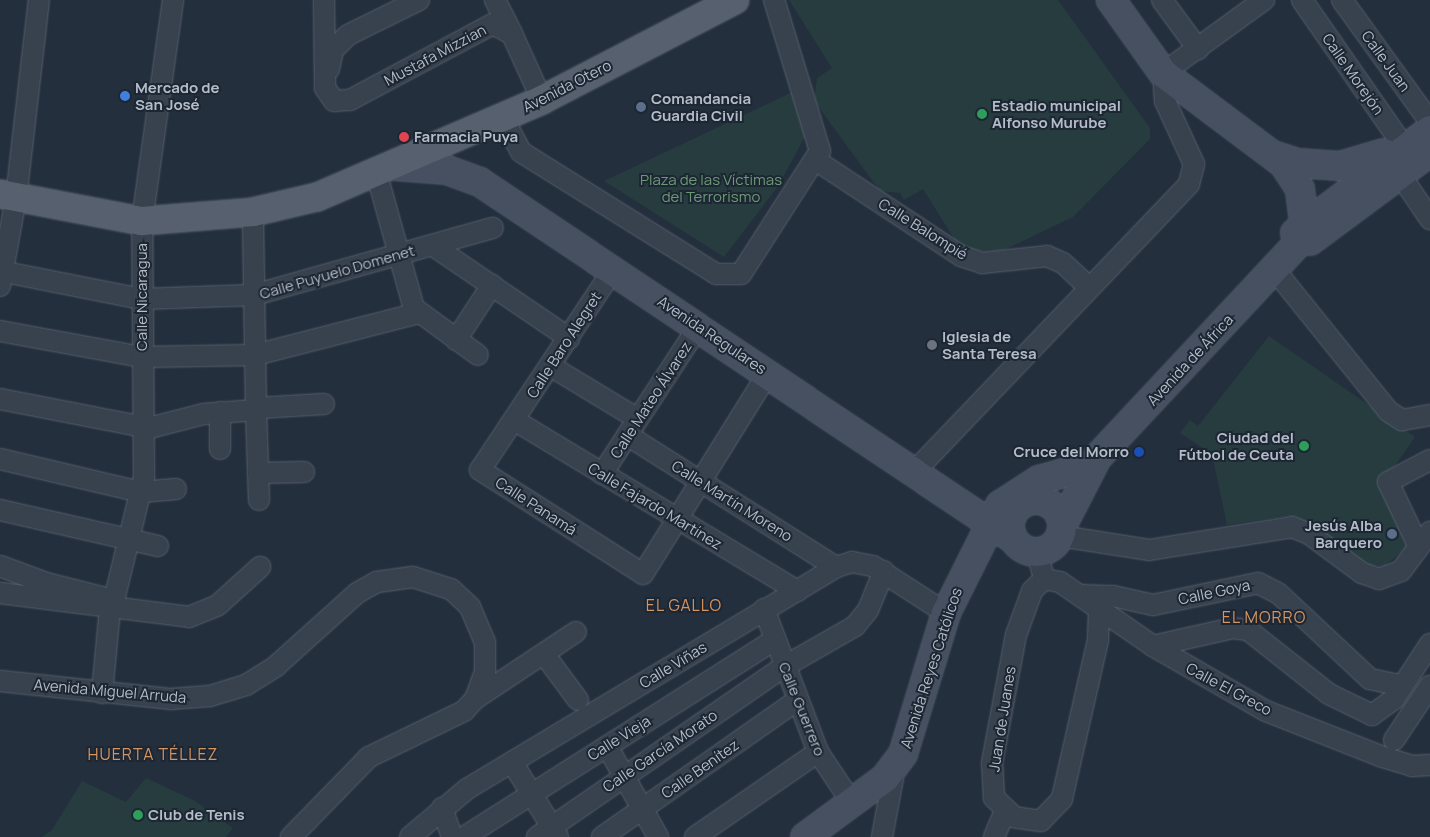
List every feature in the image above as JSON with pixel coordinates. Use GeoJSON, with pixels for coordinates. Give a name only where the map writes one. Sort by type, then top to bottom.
{"type":"FeatureCollection","features":[{"type":"Feature","properties":{"kind":"main road"},"geometry":{"type":"LineString","coordinates":[[1112,0],[1163,73],[1272,154],[1300,189],[1304,222],[1404,147],[1430,130]]}},
{"type":"Feature","properties":{"kind":"main road","name":"Avenida Otero"},"geometry":{"type":"LineString","coordinates":[[8,196],[142,221],[253,212],[317,197],[386,170],[542,100],[719,4]]}},
{"type":"Feature","properties":{"kind":"main road"},"geometry":{"type":"LineString","coordinates":[[464,136],[464,165],[471,176]]}},
{"type":"Feature","properties":{"kind":"main road"},"geometry":{"type":"LineString","coordinates":[[1272,154],[1298,163],[1340,166],[1404,147]]}},
{"type":"Feature","properties":{"kind":"main road","name":"Avenida de África"},"geometry":{"type":"LineString","coordinates":[[1278,265],[1401,176],[1430,152]]}},
{"type":"Feature","properties":{"kind":"main road","name":"Avenida Regulares"},"geometry":{"type":"LineString","coordinates":[[386,170],[471,176],[916,470],[995,513],[1013,539]]}},
{"type":"Feature","properties":{"kind":"main road","name":"Avenida de África"},"geometry":{"type":"LineString","coordinates":[[1033,500],[1085,464],[1301,240],[1304,222]]}},
{"type":"Feature","properties":{"kind":"main road"},"geometry":{"type":"LineString","coordinates":[[995,513],[1039,480],[1085,464]]}},
{"type":"Feature","properties":{"kind":"main road","name":"Avenida de África"},"geometry":{"type":"LineString","coordinates":[[1061,531],[1085,464]]}},
{"type":"Feature","properties":{"kind":"main road"},"geometry":{"type":"LineString","coordinates":[[995,513],[1033,500],[1056,508],[1061,531],[1047,550],[1037,552],[1019,546],[1013,539],[1011,516],[1033,500]]}},
{"type":"Feature","properties":{"kind":"main road","name":"Avenida Reyes Católicos"},"geometry":{"type":"LineString","coordinates":[[805,837],[852,803],[895,767],[909,740],[946,612],[976,546],[995,513]]}},
{"type":"Feature","properties":{"kind":"main road"},"geometry":{"type":"LineString","coordinates":[[976,546],[990,537],[1013,539]]}},
{"type":"Feature","properties":{"kind":"street"},"geometry":{"type":"LineString","coordinates":[[1,277],[8,196],[39,0]]}},
{"type":"Feature","properties":{"kind":"street","name":"Calle Nicaragua"},"geometry":{"type":"LineString","coordinates":[[102,693],[113,601],[142,492],[142,221],[173,0]]}},
{"type":"Feature","properties":{"kind":"street"},"geometry":{"type":"LineString","coordinates":[[324,0],[325,88]]}},
{"type":"Feature","properties":{"kind":"street"},"geometry":{"type":"LineString","coordinates":[[325,88],[334,50],[348,35],[419,0]]}},
{"type":"Feature","properties":{"kind":"street"},"geometry":{"type":"LineString","coordinates":[[495,0],[542,100]]}},
{"type":"Feature","properties":{"kind":"street"},"geometry":{"type":"LineString","coordinates":[[503,118],[521,152],[722,276],[746,270],[817,161],[819,139],[774,0]]}},
{"type":"Feature","properties":{"kind":"street"},"geometry":{"type":"LineString","coordinates":[[1162,0],[1198,49]]}},
{"type":"Feature","properties":{"kind":"street"},"geometry":{"type":"LineString","coordinates":[[916,470],[1088,286],[1194,177],[1190,152],[1165,101],[1163,73],[1264,0]]}},
{"type":"Feature","properties":{"kind":"street","name":"Calle Morejón"},"geometry":{"type":"LineString","coordinates":[[1302,0],[1404,147]]}},
{"type":"Feature","properties":{"kind":"street","name":"Calle Juan"},"geometry":{"type":"LineString","coordinates":[[1342,0],[1430,122]]}},
{"type":"Feature","properties":{"kind":"street","name":"Mustafa Mizzian"},"geometry":{"type":"LineString","coordinates":[[325,88],[328,96],[342,103],[483,28],[504,26],[512,34]]}},
{"type":"Feature","properties":{"kind":"street","name":"Calle Balompié"},"geometry":{"type":"LineString","coordinates":[[817,161],[961,256],[982,263],[1047,256],[1063,263],[1088,286]]}},
{"type":"Feature","properties":{"kind":"street"},"geometry":{"type":"LineString","coordinates":[[386,170],[399,256],[418,313],[478,355]]}},
{"type":"Feature","properties":{"kind":"street"},"geometry":{"type":"LineString","coordinates":[[1401,176],[1430,219]]}},
{"type":"Feature","properties":{"kind":"street"},"geometry":{"type":"LineString","coordinates":[[253,212],[259,500]]}},
{"type":"Feature","properties":{"kind":"street","name":"Calle Puyuelo Domenet"},"geometry":{"type":"LineString","coordinates":[[1,277],[142,299],[254,295],[399,256],[493,228]]}},
{"type":"Feature","properties":{"kind":"street"},"geometry":{"type":"LineString","coordinates":[[432,245],[569,338]]}},
{"type":"Feature","properties":{"kind":"street"},"geometry":{"type":"LineString","coordinates":[[1278,265],[1388,411],[1402,420],[1430,415]]}},
{"type":"Feature","properties":{"kind":"street","name":"Calle Baro Alegret"},"geometry":{"type":"LineString","coordinates":[[514,420],[552,367],[613,270]]}},
{"type":"Feature","properties":{"kind":"street"},"geometry":{"type":"LineString","coordinates":[[456,340],[492,286]]}},
{"type":"Feature","properties":{"kind":"street"},"geometry":{"type":"LineString","coordinates":[[0,331],[142,357],[255,355],[418,313]]}},
{"type":"Feature","properties":{"kind":"street","name":"Calle Mateo Álvarez"},"geometry":{"type":"LineString","coordinates":[[602,474],[699,326]]}},
{"type":"Feature","properties":{"kind":"street","name":"Calle Martín Moreno"},"geometry":{"type":"LineString","coordinates":[[552,367],[699,480],[836,567]]}},
{"type":"Feature","properties":{"kind":"street"},"geometry":{"type":"LineString","coordinates":[[676,518],[768,373]]}},
{"type":"Feature","properties":{"kind":"street"},"geometry":{"type":"LineString","coordinates":[[0,399],[143,428],[220,412],[324,404]]}},
{"type":"Feature","properties":{"kind":"street"},"geometry":{"type":"LineString","coordinates":[[220,412],[220,449]]}},
{"type":"Feature","properties":{"kind":"street","name":"Calle Fajardo Martínez"},"geometry":{"type":"LineString","coordinates":[[514,420],[797,591]]}},
{"type":"Feature","properties":{"kind":"street","name":"Calle Panamá"},"geometry":{"type":"LineString","coordinates":[[514,420],[480,470],[643,574],[676,518]]}},
{"type":"Feature","properties":{"kind":"street"},"geometry":{"type":"LineString","coordinates":[[0,459],[142,492],[176,489]]}},
{"type":"Feature","properties":{"kind":"street"},"geometry":{"type":"LineString","coordinates":[[1061,531],[1150,550],[1292,527],[1309,534],[1362,573],[1379,579],[1401,571],[1424,539],[1388,482],[1430,460]]}},
{"type":"Feature","properties":{"kind":"street"},"geometry":{"type":"LineString","coordinates":[[258,473],[304,472]]}},
{"type":"Feature","properties":{"kind":"street"},"geometry":{"type":"LineString","coordinates":[[0,510],[158,546]]}},
{"type":"Feature","properties":{"kind":"street"},"geometry":{"type":"LineString","coordinates":[[1037,552],[1044,579]]}},
{"type":"Feature","properties":{"kind":"street","name":"Calle Viñas"},"geometry":{"type":"LineString","coordinates":[[410,837],[442,808],[512,762],[836,567],[852,562],[884,571],[946,612]]}},
{"type":"Feature","properties":{"kind":"street"},"geometry":{"type":"LineString","coordinates":[[0,566],[36,581],[113,601]]}},
{"type":"Feature","properties":{"kind":"street"},"geometry":{"type":"LineString","coordinates":[[0,593],[113,601],[198,616],[218,605],[260,567]]}},
{"type":"Feature","properties":{"kind":"street","name":"Calle García Morato"},"geometry":{"type":"LineString","coordinates":[[549,834],[624,776],[785,666],[863,619],[884,571]]}},
{"type":"Feature","properties":{"kind":"street","name":"Avenida Miguel Arruda"},"geometry":{"type":"LineString","coordinates":[[0,681],[102,693],[190,699],[229,691],[276,666],[367,587],[413,577],[451,589],[477,618],[486,657],[474,699]]}},
{"type":"Feature","properties":{"kind":"street","name":"Calle El Greco"},"geometry":{"type":"LineString","coordinates":[[1044,579],[1060,582],[1153,646],[1266,711],[1383,757],[1412,766],[1430,765]]}},
{"type":"Feature","properties":{"kind":"street","name":"Juan de Juanes"},"geometry":{"type":"LineString","coordinates":[[1005,811],[994,798],[992,763],[1016,635],[1032,591],[1044,579]]}},
{"type":"Feature","properties":{"kind":"street","name":"Calle Goya"},"geometry":{"type":"LineString","coordinates":[[1079,595],[1102,594],[1153,605],[1258,583],[1278,593],[1370,678],[1398,693]]}},
{"type":"Feature","properties":{"kind":"street","name":"Calle Guerrero"},"geometry":{"type":"LineString","coordinates":[[764,609],[818,752],[852,803]]}},
{"type":"Feature","properties":{"kind":"street"},"geometry":{"type":"LineString","coordinates":[[994,837],[1005,811],[1029,822],[1041,821],[1062,799],[1098,640],[1100,610]]}},
{"type":"Feature","properties":{"kind":"street"},"geometry":{"type":"LineString","coordinates":[[1153,646],[1239,627],[1359,711],[1372,715],[1398,693],[1430,644]]}},
{"type":"Feature","properties":{"kind":"street"},"geometry":{"type":"LineString","coordinates":[[292,837],[369,757],[464,711],[474,699],[576,632]]}},
{"type":"Feature","properties":{"kind":"street","name":"Calle Vieja"},"geometry":{"type":"LineString","coordinates":[[464,837],[531,792],[775,640]]}},
{"type":"Feature","properties":{"kind":"street"},"geometry":{"type":"LineString","coordinates":[[544,654],[578,700]]}},
{"type":"Feature","properties":{"kind":"street"},"geometry":{"type":"LineString","coordinates":[[1394,740],[1430,686]]}},
{"type":"Feature","properties":{"kind":"street","name":"Calle Benítez"},"geometry":{"type":"LineString","coordinates":[[602,837],[798,700]]}},
{"type":"Feature","properties":{"kind":"street"},"geometry":{"type":"LineString","coordinates":[[607,746],[658,837]]}},
{"type":"Feature","properties":{"kind":"street"},"geometry":{"type":"LineString","coordinates":[[695,837],[818,752]]}},
{"type":"Feature","properties":{"kind":"street"},"geometry":{"type":"LineString","coordinates":[[512,762],[531,792],[549,834]]}},
{"type":"Feature","properties":{"kind":"street"},"geometry":{"type":"LineString","coordinates":[[882,837],[895,767]]}},
{"type":"Feature","properties":{"kind":"street"},"geometry":{"type":"LineString","coordinates":[[442,808],[452,837]]}},
{"type":"Feature","properties":{"kind":"green space","name":"Estadio municipal Alfonso Murube"},"geometry":{"type":"Polygon","coordinates":[[[789,0],[1058,0],[1150,128],[1150,139],[1073,217],[1002,251],[961,250],[923,189],[904,200],[900,193],[880,191],[814,101],[817,78],[832,68],[789,0]]]}},
{"type":"Feature","properties":{"kind":"green space","name":"Plaza de las Víctimas del Terrorismo"},"geometry":{"type":"Polygon","coordinates":[[[801,88],[805,136],[779,185],[724,257],[604,181],[801,88]]]}},
{"type":"Feature","properties":{"kind":"green space","name":"Ciudad del Fútbol de Ceuta"},"geometry":{"type":"Polygon","coordinates":[[[1269,336],[1415,437],[1383,483],[1412,543],[1385,566],[1370,566],[1348,550],[1346,554],[1290,516],[1227,525],[1212,454],[1180,433],[1190,420],[1198,426],[1269,336]]]}},
{"type":"Feature","properties":{"kind":"green space","name":"Club de Tenis"},"geometry":{"type":"Polygon","coordinates":[[[146,778],[195,801],[233,828],[226,837],[42,837],[52,830],[82,781],[126,802],[146,778]]]}},
{"type":"Feature","properties":{"kind":"place","name":"Mercado de San José"},"geometry":{"type":"Point","coordinates":[125,96]}},
{"type":"Feature","properties":{"kind":"place","name":"Comandancia Guardia Civil"},"geometry":{"type":"Point","coordinates":[641,107]}},
{"type":"Feature","properties":{"kind":"place","name":"Estadio municipal Alfonso Murube"},"geometry":{"type":"Point","coordinates":[982,114]}},
{"type":"Feature","properties":{"kind":"place","name":"Farmacia Puya"},"geometry":{"type":"Point","coordinates":[404,137]}},
{"type":"Feature","properties":{"kind":"place","name":"Iglesia de Santa Teresa"},"geometry":{"type":"Point","coordinates":[932,345]}},
{"type":"Feature","properties":{"kind":"place","name":"Ciudad del Fútbol de Ceuta"},"geometry":{"type":"Point","coordinates":[1304,446]}},
{"type":"Feature","properties":{"kind":"place","name":"Cruce del Morro"},"geometry":{"type":"Point","coordinates":[1139,452]}},
{"type":"Feature","properties":{"kind":"place","name":"Jesús Alba Barquero"},"geometry":{"type":"Point","coordinates":[1392,534]}},
{"type":"Feature","properties":{"kind":"place","name":"Club de Tenis"},"geometry":{"type":"Point","coordinates":[138,815]}},
{"type":"Feature","properties":{"kind":"district","name":"EL GALLO"},"geometry":{"type":"Point","coordinates":[684,605]}},
{"type":"Feature","properties":{"kind":"district","name":"EL MORRO"},"geometry":{"type":"Point","coordinates":[1264,617]}},
{"type":"Feature","properties":{"kind":"district","name":"HUERTA TÉLLEZ"},"geometry":{"type":"Point","coordinates":[153,754]}}]}
